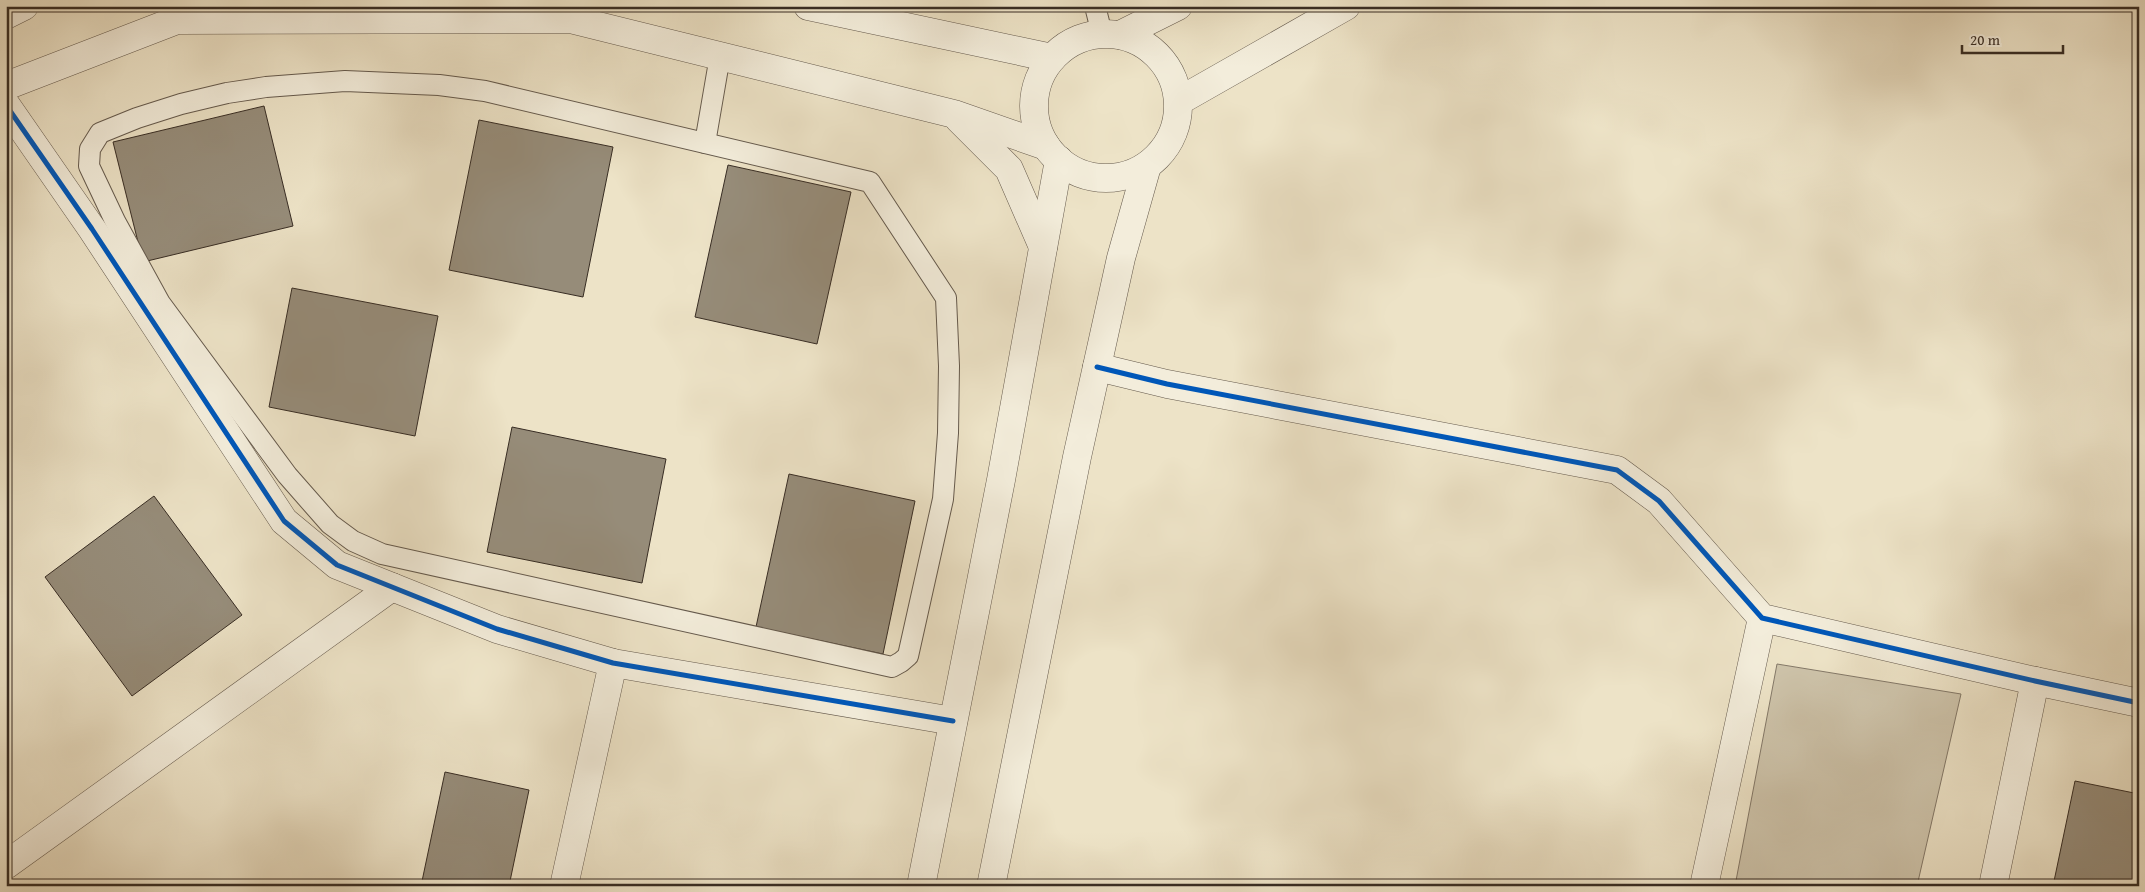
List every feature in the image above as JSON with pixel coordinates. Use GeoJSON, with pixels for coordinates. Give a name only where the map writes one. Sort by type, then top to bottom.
{"type":"FeatureCollection","features":[{"type":"Feature","properties":{"kind":"street"},"geometry":{"type":"LineString","coordinates":[[6,15],[24,6]]}},
{"type":"Feature","properties":{"kind":"street"},"geometry":{"type":"LineString","coordinates":[[808,6],[1052,58]]}},
{"type":"Feature","properties":{"kind":"street"},"geometry":{"type":"LineString","coordinates":[[921,886],[1001,480],[1043,247],[1052,153],[1038,129],[1034,111],[1035,92],[1041,74],[1052,58],[1066,46],[1083,38],[1111,34],[1178,6]]}},
{"type":"Feature","properties":{"kind":"street"},"geometry":{"type":"LineString","coordinates":[[1179,101],[1346,6]]}},
{"type":"Feature","properties":{"kind":"street"},"geometry":{"type":"LineString","coordinates":[[6,86],[177,20],[570,19],[954,114],[1052,153],[1074,171],[1092,177],[1112,178],[1130,174],[1147,166],[1161,154],[1172,138],[1178,120],[1179,101],[1175,82],[1166,66],[1154,52],[1138,41],[1111,34]]}},
{"type":"Feature","properties":{"kind":"street"},"geometry":{"type":"LineString","coordinates":[[6,105],[92,229],[284,521],[336,565],[497,629],[613,664],[953,721]]}},
{"type":"Feature","properties":{"kind":"street"},"geometry":{"type":"LineString","coordinates":[[954,114],[1009,169],[1043,247]]}},
{"type":"Feature","properties":{"kind":"street"},"geometry":{"type":"LineString","coordinates":[[991,886],[1073,477],[1120,258],[1147,166]]}},
{"type":"Feature","properties":{"kind":"street"},"geometry":{"type":"LineString","coordinates":[[1097,367],[1167,384],[1617,470],[1659,501],[1762,618],[2034,681],[2139,703]]}},
{"type":"Feature","properties":{"kind":"street"},"geometry":{"type":"LineString","coordinates":[[6,865],[392,587]]}},
{"type":"Feature","properties":{"kind":"street"},"geometry":{"type":"LineString","coordinates":[[1704,886],[1762,618]]}},
{"type":"Feature","properties":{"kind":"street"},"geometry":{"type":"LineString","coordinates":[[564,886],[613,664]]}},
{"type":"Feature","properties":{"kind":"street"},"geometry":{"type":"LineString","coordinates":[[1993,886],[2034,681]]}},
{"type":"Feature","properties":{"kind":"lane"},"geometry":{"type":"LineString","coordinates":[[1095,6],[1111,34]]}},
{"type":"Feature","properties":{"kind":"lane"},"geometry":{"type":"LineString","coordinates":[[705,143],[720,56]]}},
{"type":"Feature","properties":{"kind":"lane"},"geometry":{"type":"LineString","coordinates":[[345,81],[439,85],[485,91],[705,143],[870,182],[946,298],[949,366],[948,433],[943,499],[908,656],[892,667],[382,554],[354,541],[330,524],[287,475],[160,304],[103,198],[92,174],[88,157],[90,149],[100,133],[137,118],[182,104],[266,87],[345,81]]}},
{"type":"Feature","properties":{"kind":"shaded area"},"geometry":{"type":"Polygon","coordinates":[[[1777,664],[1961,694],[1917,886],[1735,886],[1777,664]]]}},
{"type":"Feature","properties":{"kind":"building"},"geometry":{"type":"Polygon","coordinates":[[[264,106],[293,226],[143,262],[113,142],[264,106]]]}},
{"type":"Feature","properties":{"kind":"building"},"geometry":{"type":"Polygon","coordinates":[[[479,120],[613,147],[583,297],[449,270],[479,120]]]}},
{"type":"Feature","properties":{"kind":"building"},"geometry":{"type":"Polygon","coordinates":[[[728,165],[851,192],[817,344],[695,317],[728,165]]]}},
{"type":"Feature","properties":{"kind":"building"},"geometry":{"type":"Polygon","coordinates":[[[292,288],[438,316],[415,436],[269,407],[292,288]]]}},
{"type":"Feature","properties":{"kind":"building"},"geometry":{"type":"Polygon","coordinates":[[[512,427],[666,459],[642,583],[487,552],[512,427]]]}},
{"type":"Feature","properties":{"kind":"building"},"geometry":{"type":"Polygon","coordinates":[[[789,474],[915,501],[883,654],[756,627],[789,474]]]}},
{"type":"Feature","properties":{"kind":"building"},"geometry":{"type":"Polygon","coordinates":[[[154,496],[242,615],[132,696],[45,577],[154,496]]]}},
{"type":"Feature","properties":{"kind":"building"},"geometry":{"type":"Polygon","coordinates":[[[445,772],[529,790],[509,886],[421,886],[445,772]]]}},
{"type":"Feature","properties":{"kind":"building"},"geometry":{"type":"Polygon","coordinates":[[[2075,781],[2139,794],[2139,886],[2053,886],[2075,781]]]}},
{"type":"Feature","properties":{"kind":"cycle path"},"geometry":{"type":"LineString","coordinates":[[6,105],[92,229],[284,521],[337,565],[497,629],[613,663],[953,721]]}},
{"type":"Feature","properties":{"kind":"cycle path"},"geometry":{"type":"LineString","coordinates":[[1097,367],[1167,384],[1617,470],[1659,501],[1762,618],[2139,703]]}}]}
